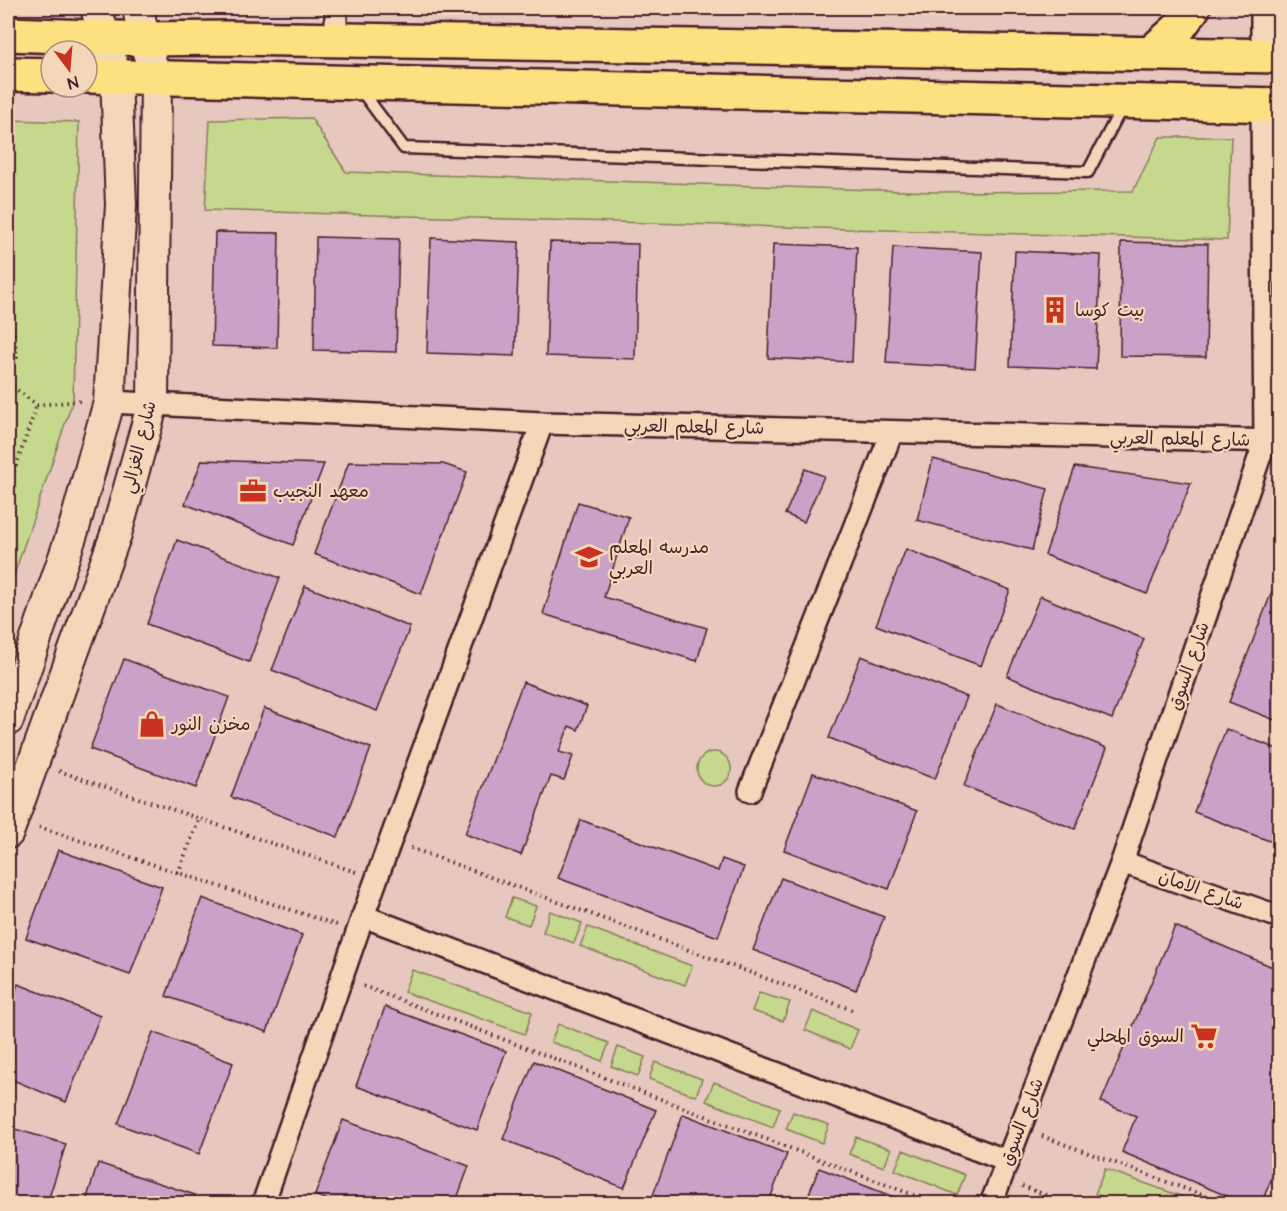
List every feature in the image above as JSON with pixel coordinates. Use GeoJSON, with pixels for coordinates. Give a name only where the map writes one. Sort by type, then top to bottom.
{"type":"FeatureCollection","features":[{"type":"Feature","properties":{"kind":"main road","name":"شارع الغزالي"},"geometry":{"type":"LineString","coordinates":[[10,826],[116,534],[153,403],[156,78],[144,39],[138,8]]}},
{"type":"Feature","properties":{"kind":"main road"},"geometry":{"type":"LineString","coordinates":[[1151,53],[1178,29],[1193,8]]}},
{"type":"Feature","properties":{"kind":"main road"},"geometry":{"type":"LineString","coordinates":[[8,720],[74,528],[109,402],[121,205],[102,77],[100,22]]}},
{"type":"Feature","properties":{"kind":"main road"},"geometry":{"type":"LineString","coordinates":[[8,34],[100,22],[144,39],[227,38],[336,23],[1271,56]]}},
{"type":"Feature","properties":{"kind":"main road"},"geometry":{"type":"LineString","coordinates":[[8,74],[39,75]]}},
{"type":"Feature","properties":{"kind":"main road"},"geometry":{"type":"LineString","coordinates":[[102,77],[1271,105]]}},
{"type":"Feature","properties":{"kind":"street"},"geometry":{"type":"LineString","coordinates":[[1262,8],[1271,56]]}},
{"type":"Feature","properties":{"kind":"street","name":"شارع السوق"},"geometry":{"type":"LineString","coordinates":[[990,1203],[1122,862],[1272,441],[1271,105]]}},
{"type":"Feature","properties":{"kind":"street","name":"شارع المعلم العربي"},"geometry":{"type":"LineString","coordinates":[[109,402],[542,423],[1272,441]]}},
{"type":"Feature","properties":{"kind":"street"},"geometry":{"type":"LineString","coordinates":[[263,1203],[376,880],[542,423]]}},
{"type":"Feature","properties":{"kind":"street"},"geometry":{"type":"LineString","coordinates":[[750,791],[892,432]]}},
{"type":"Feature","properties":{"kind":"street","name":"شارع الامان"},"geometry":{"type":"LineString","coordinates":[[1122,862],[1280,917]]}},
{"type":"Feature","properties":{"kind":"street"},"geometry":{"type":"LineString","coordinates":[[361,924],[1004,1170]]}},
{"type":"Feature","properties":{"kind":"lane"},"geometry":{"type":"LineString","coordinates":[[356,83],[404,148],[1088,172],[1125,101]]}},
{"type":"Feature","properties":{"kind":"path"},"geometry":{"type":"LineString","coordinates":[[8,310],[11,313],[17,357],[8,370]]}},
{"type":"Feature","properties":{"kind":"path"},"geometry":{"type":"LineString","coordinates":[[8,383],[37,405],[73,400],[109,402]]}},
{"type":"Feature","properties":{"kind":"path"},"geometry":{"type":"LineString","coordinates":[[8,489],[37,405]]}},
{"type":"Feature","properties":{"kind":"path"},"geometry":{"type":"LineString","coordinates":[[33,762],[376,880]]}},
{"type":"Feature","properties":{"kind":"path"},"geometry":{"type":"LineString","coordinates":[[178,873],[199,819]]}},
{"type":"Feature","properties":{"kind":"path"},"geometry":{"type":"LineString","coordinates":[[10,826],[361,924]]}},
{"type":"Feature","properties":{"kind":"path"},"geometry":{"type":"LineString","coordinates":[[391,840],[855,1011]]}},
{"type":"Feature","properties":{"kind":"path"},"geometry":{"type":"LineString","coordinates":[[341,978],[937,1203]]}},
{"type":"Feature","properties":{"kind":"path"},"geometry":{"type":"LineString","coordinates":[[1020,1128],[1227,1203]]}},
{"type":"Feature","properties":{"kind":"path"},"geometry":{"type":"LineString","coordinates":[[1004,1170],[1069,1203]]}},
{"type":"Feature","properties":{"kind":"green space"},"geometry":{"type":"Polygon","coordinates":[[[311,118],[346,172],[934,192],[1133,191],[1160,137],[1231,137],[1227,240],[205,210],[210,120],[311,118]]]}},
{"type":"Feature","properties":{"kind":"green space"},"geometry":{"type":"Polygon","coordinates":[[[8,120],[79,122],[73,400],[8,593],[8,120]]]}},
{"type":"Feature","properties":{"kind":"green space"},"geometry":{"type":"Polygon","coordinates":[[[714,752],[726,757],[731,769],[726,781],[714,786],[702,781],[697,769],[702,757],[714,752]]]}},
{"type":"Feature","properties":{"kind":"green space"},"geometry":{"type":"Polygon","coordinates":[[[512,898],[536,906],[529,925],[505,917],[512,898]]]}},
{"type":"Feature","properties":{"kind":"green space"},"geometry":{"type":"Polygon","coordinates":[[[550,911],[582,923],[574,943],[543,932],[550,911]]]}},
{"type":"Feature","properties":{"kind":"green space"},"geometry":{"type":"Polygon","coordinates":[[[588,927],[692,966],[685,985],[580,946],[588,927]]]}},
{"type":"Feature","properties":{"kind":"green space"},"geometry":{"type":"Polygon","coordinates":[[[412,970],[532,1012],[525,1034],[404,992],[412,970]]]}},
{"type":"Feature","properties":{"kind":"green space"},"geometry":{"type":"Polygon","coordinates":[[[759,993],[790,1002],[783,1021],[752,1011],[759,993]]]}},
{"type":"Feature","properties":{"kind":"green space"},"geometry":{"type":"Polygon","coordinates":[[[813,1011],[858,1030],[850,1049],[805,1030],[813,1011]]]}},
{"type":"Feature","properties":{"kind":"green space"},"geometry":{"type":"Polygon","coordinates":[[[558,1024],[609,1043],[602,1061],[551,1042],[558,1024]]]}},
{"type":"Feature","properties":{"kind":"green space"},"geometry":{"type":"Polygon","coordinates":[[[618,1047],[645,1057],[638,1076],[611,1066],[618,1047]]]}},
{"type":"Feature","properties":{"kind":"green space"},"geometry":{"type":"Polygon","coordinates":[[[655,1062],[702,1079],[696,1096],[649,1079],[655,1062]]]}},
{"type":"Feature","properties":{"kind":"green space"},"geometry":{"type":"Polygon","coordinates":[[[714,1082],[780,1108],[773,1127],[706,1101],[714,1082]]]}},
{"type":"Feature","properties":{"kind":"green space"},"geometry":{"type":"Polygon","coordinates":[[[793,1112],[829,1125],[822,1143],[786,1129],[793,1112]]]}},
{"type":"Feature","properties":{"kind":"green space"},"geometry":{"type":"Polygon","coordinates":[[[856,1137],[891,1149],[884,1167],[849,1154],[856,1137]]]}},
{"type":"Feature","properties":{"kind":"green space"},"geometry":{"type":"Polygon","coordinates":[[[903,1150],[965,1175],[957,1195],[895,1170],[903,1150]]]}},
{"type":"Feature","properties":{"kind":"green space"},"geometry":{"type":"Polygon","coordinates":[[[1105,1169],[1200,1203],[1120,1203],[1095,1194],[1105,1169]]]}},
{"type":"Feature","properties":{"kind":"building"},"geometry":{"type":"Polygon","coordinates":[[[215,232],[279,233],[277,348],[212,346],[215,232]]]}},
{"type":"Feature","properties":{"kind":"building"},"geometry":{"type":"Polygon","coordinates":[[[316,237],[399,239],[396,352],[314,350],[316,237]]]}},
{"type":"Feature","properties":{"kind":"building"},"geometry":{"type":"Polygon","coordinates":[[[431,238],[519,242],[515,356],[427,353],[431,238]]]}},
{"type":"Feature","properties":{"kind":"building"},"geometry":{"type":"Polygon","coordinates":[[[550,242],[638,244],[635,359],[546,356],[550,242]]]}},
{"type":"Feature","properties":{"kind":"building"},"geometry":{"type":"Polygon","coordinates":[[[1121,242],[1208,244],[1206,357],[1120,356],[1121,242]]]}},
{"type":"Feature","properties":{"kind":"building"},"geometry":{"type":"Polygon","coordinates":[[[773,244],[857,247],[852,362],[768,358],[773,244]]]}},
{"type":"Feature","properties":{"kind":"building"},"geometry":{"type":"Polygon","coordinates":[[[893,247],[982,252],[975,368],[886,363],[893,247]]]}},
{"type":"Feature","properties":{"kind":"building","name":"بيت كوسا"},"geometry":{"type":"Polygon","coordinates":[[[1015,251],[1101,255],[1096,369],[1010,366],[1015,251]]]}},
{"type":"Feature","properties":{"kind":"building"},"geometry":{"type":"Polygon","coordinates":[[[933,459],[1048,489],[1032,550],[917,520],[933,459]]]}},
{"type":"Feature","properties":{"kind":"building"},"geometry":{"type":"Polygon","coordinates":[[[202,460],[324,464],[293,545],[185,504],[202,460]]]}},
{"type":"Feature","properties":{"kind":"building"},"geometry":{"type":"Polygon","coordinates":[[[349,462],[443,464],[467,472],[421,594],[314,554],[349,462]]]}},
{"type":"Feature","properties":{"kind":"building"},"geometry":{"type":"Polygon","coordinates":[[[1075,467],[1191,483],[1147,594],[1045,555],[1075,467]]]}},
{"type":"Feature","properties":{"kind":"building"},"geometry":{"type":"Polygon","coordinates":[[[805,469],[824,476],[804,522],[785,514],[805,469]]]}},
{"type":"Feature","properties":{"kind":"building","name":"مدرسه المعلم العربي"},"geometry":{"type":"Polygon","coordinates":[[[578,502],[629,517],[604,597],[707,628],[697,661],[543,614],[578,502]]]}},
{"type":"Feature","properties":{"kind":"building"},"geometry":{"type":"Polygon","coordinates":[[[177,540],[280,578],[249,662],[147,624],[177,540]]]}},
{"type":"Feature","properties":{"kind":"building"},"geometry":{"type":"Polygon","coordinates":[[[906,549],[1010,590],[981,666],[876,625],[906,549]]]}},
{"type":"Feature","properties":{"kind":"building"},"geometry":{"type":"Polygon","coordinates":[[[1276,581],[1280,583],[1280,722],[1229,702],[1276,581]]]}},
{"type":"Feature","properties":{"kind":"building"},"geometry":{"type":"Polygon","coordinates":[[[305,586],[410,627],[377,711],[272,670],[305,586]]]}},
{"type":"Feature","properties":{"kind":"building"},"geometry":{"type":"Polygon","coordinates":[[[1040,596],[1144,639],[1112,719],[1007,676],[1040,596]]]}},
{"type":"Feature","properties":{"kind":"building"},"geometry":{"type":"Polygon","coordinates":[[[861,656],[967,697],[935,779],[829,738],[861,656]]]}},
{"type":"Feature","properties":{"kind":"building"},"geometry":{"type":"Polygon","coordinates":[[[124,659],[229,697],[196,788],[90,749],[124,659]]]}},
{"type":"Feature","properties":{"kind":"building"},"geometry":{"type":"Polygon","coordinates":[[[523,682],[587,706],[578,730],[569,726],[559,752],[573,756],[564,780],[551,776],[521,855],[465,834],[523,682]]]}},
{"type":"Feature","properties":{"kind":"building"},"geometry":{"type":"Polygon","coordinates":[[[997,704],[1107,748],[1075,829],[964,786],[997,704]]]}},
{"type":"Feature","properties":{"kind":"building"},"geometry":{"type":"Polygon","coordinates":[[[264,708],[371,748],[338,837],[231,797],[264,708]]]}},
{"type":"Feature","properties":{"kind":"building"},"geometry":{"type":"Polygon","coordinates":[[[1226,729],[1280,750],[1280,845],[1194,812],[1226,729]]]}},
{"type":"Feature","properties":{"kind":"building"},"geometry":{"type":"Polygon","coordinates":[[[813,773],[917,811],[889,889],[784,850],[813,773]]]}},
{"type":"Feature","properties":{"kind":"building"},"geometry":{"type":"Polygon","coordinates":[[[581,820],[718,871],[722,859],[744,867],[718,937],[558,878],[581,820]]]}},
{"type":"Feature","properties":{"kind":"building"},"geometry":{"type":"Polygon","coordinates":[[[58,850],[162,887],[130,975],[26,938],[58,850]]]}},
{"type":"Feature","properties":{"kind":"building"},"geometry":{"type":"Polygon","coordinates":[[[781,878],[884,917],[856,990],[753,950],[781,878]]]}},
{"type":"Feature","properties":{"kind":"building"},"geometry":{"type":"Polygon","coordinates":[[[202,898],[302,935],[267,1032],[166,996],[202,898]]]}},
{"type":"Feature","properties":{"kind":"building","name":"السوق المحلي"},"geometry":{"type":"Polygon","coordinates":[[[1175,926],[1280,970],[1280,1158],[1261,1204],[1246,1204],[1122,1152],[1136,1116],[1101,1102],[1175,926]]]}},
{"type":"Feature","properties":{"kind":"building"},"geometry":{"type":"Polygon","coordinates":[[[18,984],[100,1016],[66,1102],[8,1078],[8,1011],[18,984]]]}},
{"type":"Feature","properties":{"kind":"building"},"geometry":{"type":"Polygon","coordinates":[[[385,1007],[506,1051],[477,1130],[356,1086],[385,1007]]]}},
{"type":"Feature","properties":{"kind":"building"},"geometry":{"type":"Polygon","coordinates":[[[153,1032],[233,1063],[199,1154],[118,1124],[153,1032]]]}},
{"type":"Feature","properties":{"kind":"building"},"geometry":{"type":"Polygon","coordinates":[[[534,1061],[656,1110],[624,1188],[503,1139],[534,1061]]]}},
{"type":"Feature","properties":{"kind":"building"},"geometry":{"type":"Polygon","coordinates":[[[683,1114],[787,1154],[768,1204],[677,1204],[653,1195],[683,1114]]]}},
{"type":"Feature","properties":{"kind":"building"},"geometry":{"type":"Polygon","coordinates":[[[343,1120],[469,1166],[455,1204],[338,1204],[315,1195],[343,1120]]]}},
{"type":"Feature","properties":{"kind":"building"},"geometry":{"type":"Polygon","coordinates":[[[8,1127],[66,1144],[47,1204],[8,1204],[8,1127]]]}},
{"type":"Feature","properties":{"kind":"building"},"geometry":{"type":"Polygon","coordinates":[[[98,1163],[195,1195],[192,1204],[85,1204],[98,1163]]]}},
{"type":"Feature","properties":{"kind":"building"},"geometry":{"type":"Polygon","coordinates":[[[819,1168],[912,1204],[805,1204],[819,1168]]]}},
{"type":"Feature","properties":{"kind":"place","name":"بيت كوسا"},"geometry":{"type":"Point","coordinates":[1055,310]}},
{"type":"Feature","properties":{"kind":"place","name":"معهد النجيب"},"geometry":{"type":"Point","coordinates":[253,491]}},
{"type":"Feature","properties":{"kind":"place","name":"مدرسه المعلم العربي"},"geometry":{"type":"Point","coordinates":[589,557]}},
{"type":"Feature","properties":{"kind":"place","name":"مخزن النور"},"geometry":{"type":"Point","coordinates":[152,724]}},
{"type":"Feature","properties":{"kind":"place","name":"السوق المحلي"},"geometry":{"type":"Point","coordinates":[1204,1036]}}]}
